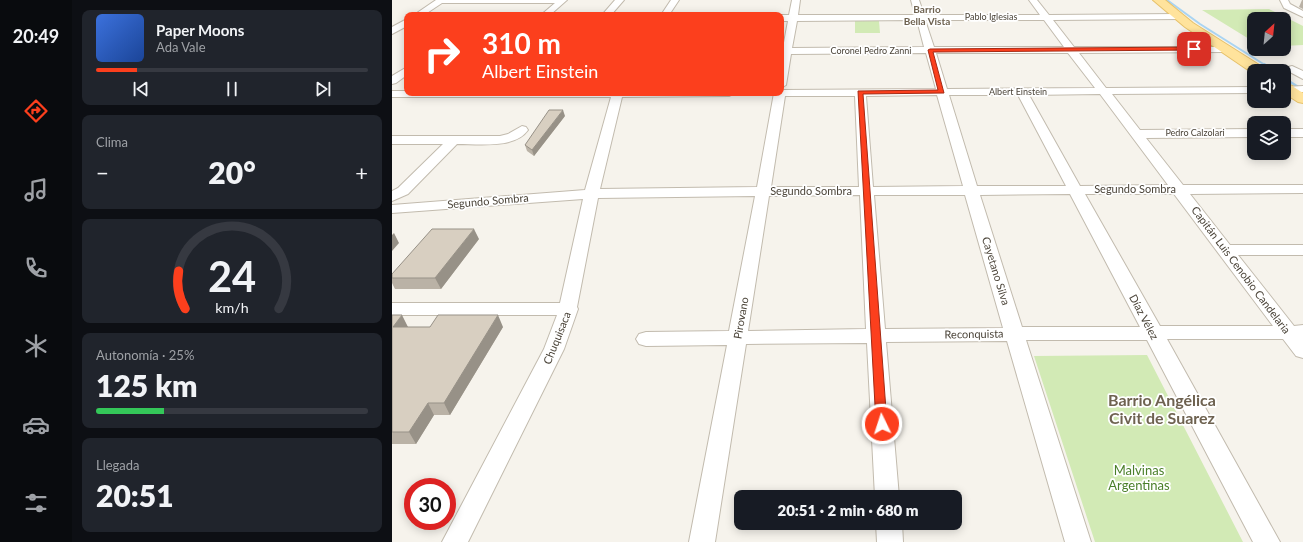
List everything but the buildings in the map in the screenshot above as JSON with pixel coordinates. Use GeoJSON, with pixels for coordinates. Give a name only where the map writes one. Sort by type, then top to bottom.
{"type":"FeatureCollection","features":[{"type":"Feature","properties":{"kind":"main road"},"geometry":{"type":"LineString","coordinates":[[1158,0],[1178,17],[1249,64]]}},
{"type":"Feature","properties":{"kind":"street"},"geometry":{"type":"LineString","coordinates":[[423,12],[442,0],[562,0]]}},
{"type":"Feature","properties":{"kind":"street"},"geometry":{"type":"LineString","coordinates":[[548,12],[562,0]]}},
{"type":"Feature","properties":{"kind":"street"},"geometry":{"type":"LineString","coordinates":[[609,12],[620,0]]}},
{"type":"Feature","properties":{"kind":"street"},"geometry":{"type":"LineString","coordinates":[[667,12],[675,0]]}},
{"type":"Feature","properties":{"kind":"street"},"geometry":{"type":"LineString","coordinates":[[784,51],[793,18],[796,0]]}},
{"type":"Feature","properties":{"kind":"street","name":"Cayetano Silva"},"geometry":{"type":"LineString","coordinates":[[915,0],[1078,542]]}},
{"type":"Feature","properties":{"kind":"street","name":"Capitán Luis Cenobio Candelaria"},"geometry":{"type":"LineString","coordinates":[[1033,0],[1226,250],[1296,332],[1303,350]]}},
{"type":"Feature","properties":{"kind":"street"},"geometry":{"type":"LineString","coordinates":[[1284,0],[1287,6],[1303,14]]}},
{"type":"Feature","properties":{"kind":"street","name":"Pablo Iglesias"},"geometry":{"type":"LineString","coordinates":[[784,18],[1178,17]]}},
{"type":"Feature","properties":{"kind":"street"},"geometry":{"type":"LineString","coordinates":[[392,20],[404,21]]}},
{"type":"Feature","properties":{"kind":"street"},"geometry":{"type":"LineString","coordinates":[[392,31],[404,23]]}},
{"type":"Feature","properties":{"kind":"street","name":"Coronel Pedro Zanni"},"geometry":{"type":"LineString","coordinates":[[784,51],[1224,49]]}},
{"type":"Feature","properties":{"kind":"street"},"geometry":{"type":"LineString","coordinates":[[1292,69],[1303,76]]}},
{"type":"Feature","properties":{"kind":"street"},"geometry":{"type":"LineString","coordinates":[[392,81],[404,72]]}},
{"type":"Feature","properties":{"kind":"street","name":"Albert Einstein"},"geometry":{"type":"LineString","coordinates":[[784,93],[1247,90]]}},
{"type":"Feature","properties":{"kind":"street"},"geometry":{"type":"LineString","coordinates":[[860,92],[875,336],[886,490]]}},
{"type":"Feature","properties":{"kind":"street","name":"Díaz Vélez"},"geometry":{"type":"LineString","coordinates":[[1022,92],[1267,542]]}},
{"type":"Feature","properties":{"kind":"street"},"geometry":{"type":"LineString","coordinates":[[392,94],[404,94]]}},
{"type":"Feature","properties":{"kind":"street","name":"Chuquisaca"},"geometry":{"type":"LineString","coordinates":[[455,542],[554,349],[569,309],[592,193],[616,96]]}},
{"type":"Feature","properties":{"kind":"street","name":"Pirovano"},"geometry":{"type":"LineString","coordinates":[[702,542],[779,96]]}},
{"type":"Feature","properties":{"kind":"street"},"geometry":{"type":"LineString","coordinates":[[392,140],[507,140],[522,130]]}},
{"type":"Feature","properties":{"kind":"street","name":"Pedro Calzolari"},"geometry":{"type":"LineString","coordinates":[[1136,134],[1247,133]]}},
{"type":"Feature","properties":{"kind":"street"},"geometry":{"type":"LineString","coordinates":[[1291,133],[1303,133]]}},
{"type":"Feature","properties":{"kind":"street"},"geometry":{"type":"LineString","coordinates":[[392,197],[403,191],[454,140]]}},
{"type":"Feature","properties":{"kind":"street","name":"Segundo Sombra"},"geometry":{"type":"LineString","coordinates":[[392,209],[592,193],[1303,188]]}},
{"type":"Feature","properties":{"kind":"street"},"geometry":{"type":"LineString","coordinates":[[1226,250],[1303,250]]}},
{"type":"Feature","properties":{"kind":"street"},"geometry":{"type":"LineString","coordinates":[[392,309],[569,309]]}},
{"type":"Feature","properties":{"kind":"street","name":"Reconquista"},"geometry":{"type":"LineString","coordinates":[[646,339],[1296,332]]}},
{"type":"Feature","properties":{"kind":"street"},"geometry":{"type":"LineString","coordinates":[[889,530],[890,542]]}},
{"type":"Feature","properties":{"kind":"green space"},"geometry":{"type":"Polygon","coordinates":[[[1269,9],[1275,12],[1247,12],[1247,38],[1202,10],[1269,9]]]}},
{"type":"Feature","properties":{"kind":"green space"},"geometry":{"type":"Polygon","coordinates":[[[1291,20],[1303,26],[1303,45],[1291,46],[1291,20]]]}},
{"type":"Feature","properties":{"kind":"green space"},"geometry":{"type":"Polygon","coordinates":[[[855,21],[879,21],[880,33],[855,33],[855,21]]]}},
{"type":"Feature","properties":{"kind":"green space","name":"Malvinas Argentinas"},"geometry":{"type":"Polygon","coordinates":[[[1147,355],[1243,542],[1095,542],[1034,356],[1147,355]]]}},
{"type":"Feature","properties":{"kind":"waterway"},"geometry":{"type":"LineString","coordinates":[[1167,0],[1200,24],[1263,64]]}},
{"type":"Feature","properties":{"kind":"waterway"},"geometry":{"type":"LineString","coordinates":[[1291,82],[1303,90]]}},
{"type":"Feature","properties":{"kind":"district","name":"Barrio Bella Vista"},"geometry":{"type":"Point","coordinates":[927,14]}},
{"type":"Feature","properties":{"kind":"district","name":"Barrio Angélica Civit de Suarez"},"geometry":{"type":"Point","coordinates":[1162,409]}},
{"type":"Feature","properties":{"kind":"route"},"geometry":{"type":"LineString","coordinates":[[882,424],[860,92],[942,92],[930,50],[1194,49]]}}]}
